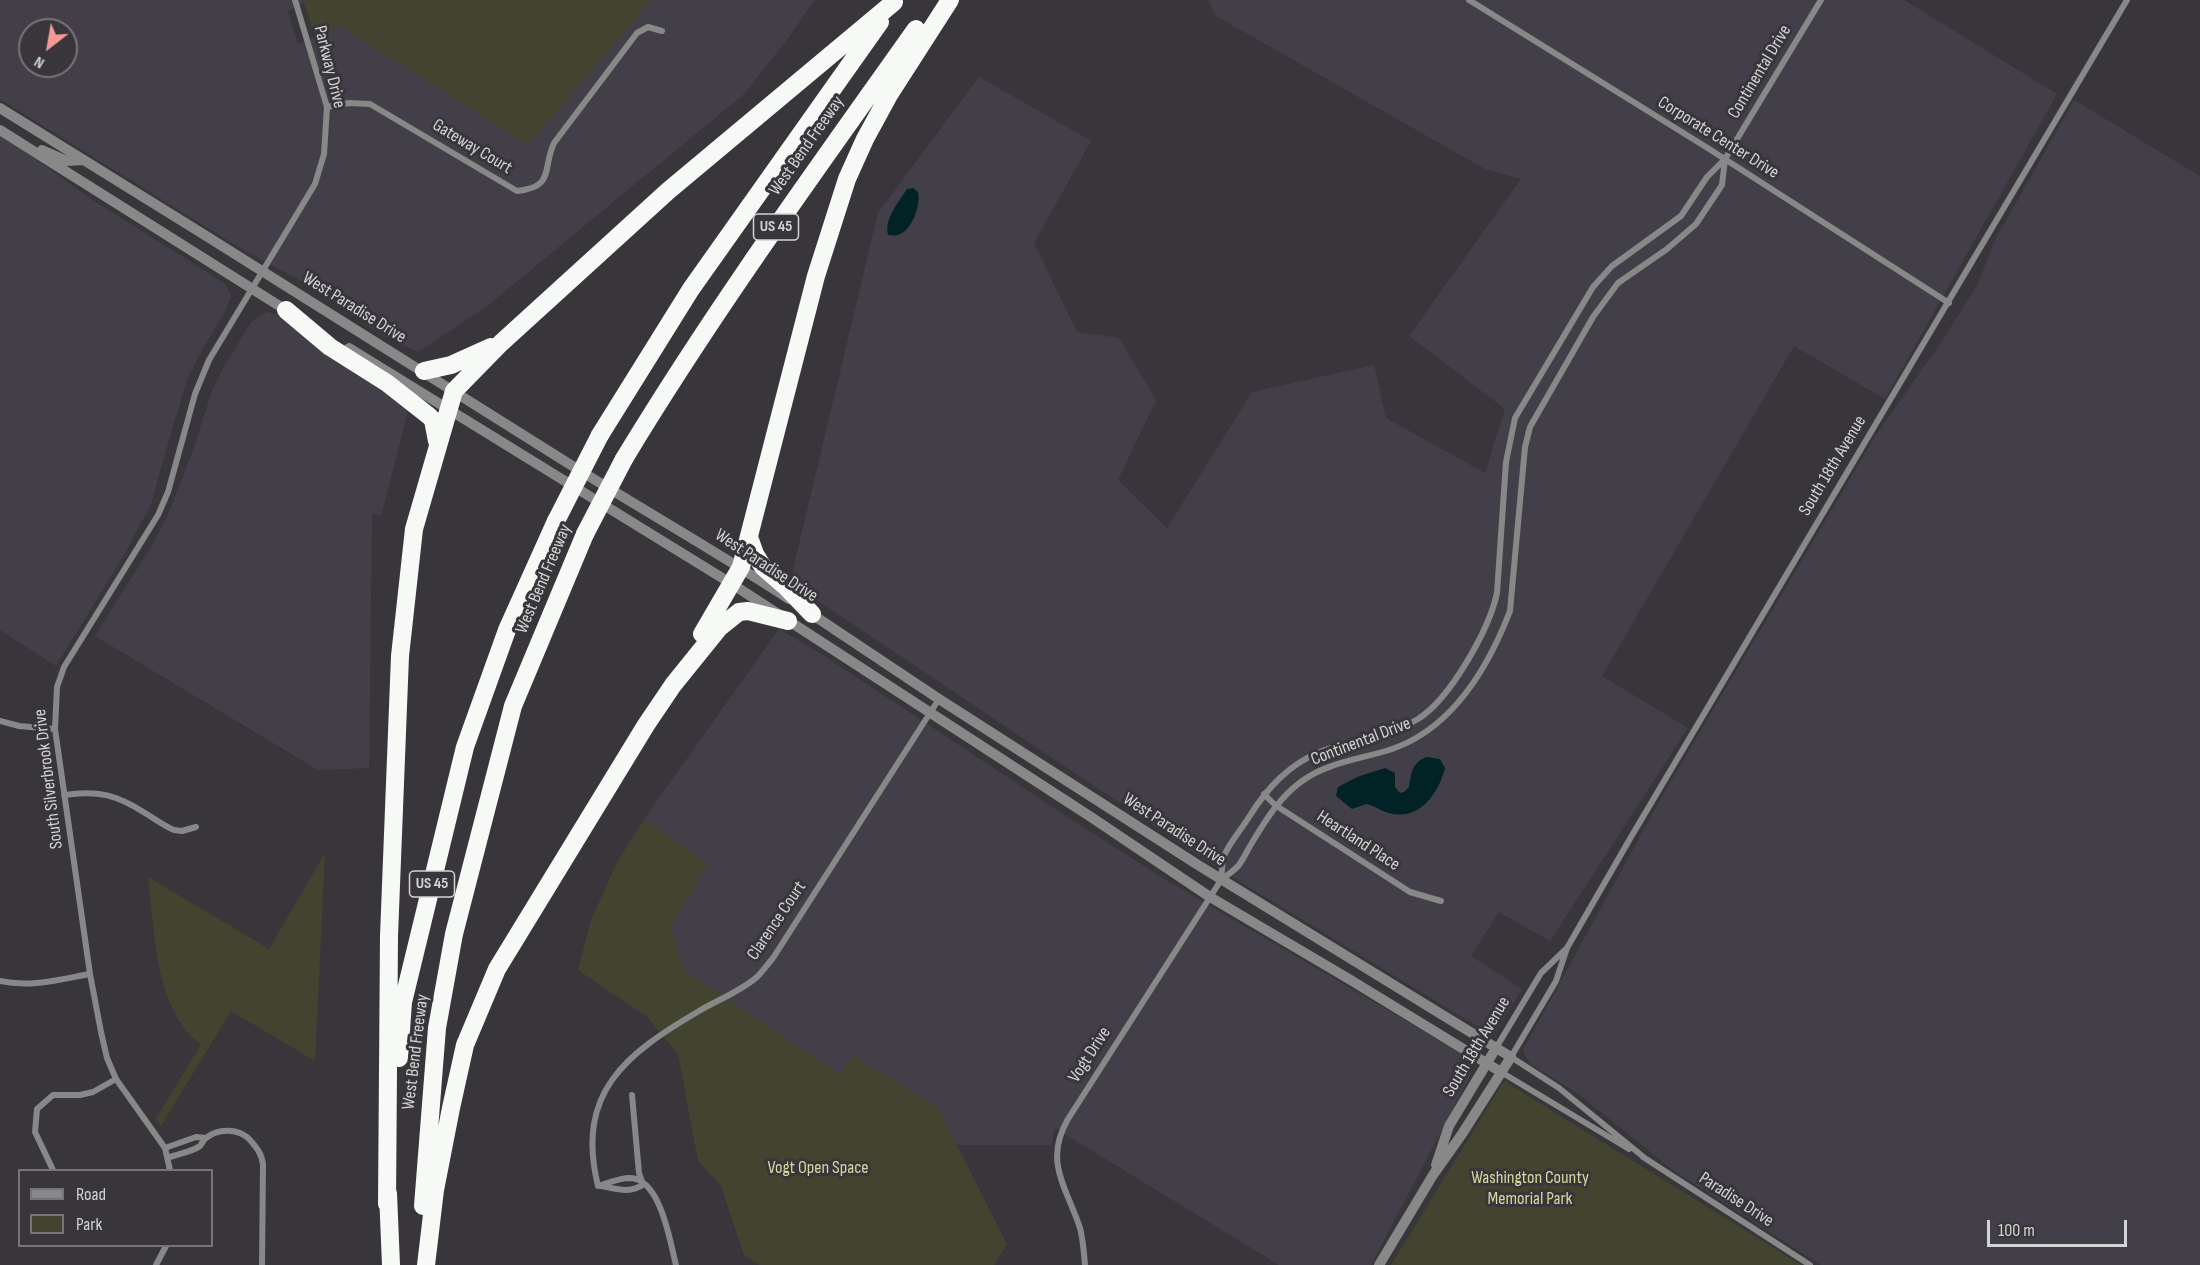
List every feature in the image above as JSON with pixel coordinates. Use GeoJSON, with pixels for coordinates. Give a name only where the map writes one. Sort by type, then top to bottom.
{"type":"FeatureCollection","features":[{"type":"Feature","properties":{"kind":"highway","name":"West Bend Freeway"},"geometry":{"type":"LineString","coordinates":[[426,1265],[422,1196],[437,1028],[453,934],[513,706],[585,534],[624,459],[719,308],[937,0]]}},
{"type":"Feature","properties":{"kind":"highway"},"geometry":{"type":"LineString","coordinates":[[426,1265],[435,1190],[463,1056],[497,969],[646,725],[673,685],[741,567],[816,276],[847,179],[889,95],[950,0]]}},
{"type":"Feature","properties":{"kind":"highway","name":"West Bend Freeway"},"geometry":{"type":"LineString","coordinates":[[391,1265],[387,1204],[403,1002],[465,747],[507,630],[556,521],[600,435],[691,289],[895,1]]}},
{"type":"Feature","properties":{"kind":"highway"},"geometry":{"type":"LineString","coordinates":[[387,1204],[389,936],[400,656],[414,529],[454,391],[501,343],[668,191],[895,1]]}},
{"type":"Feature","properties":{"kind":"highway"},"geometry":{"type":"LineString","coordinates":[[286,310],[330,346],[387,383],[429,416],[433,420],[437,447]]}},
{"type":"Feature","properties":{"kind":"highway"},"geometry":{"type":"LineString","coordinates":[[423,371],[451,365],[501,343]]}},
{"type":"Feature","properties":{"kind":"highway"},"geometry":{"type":"LineString","coordinates":[[749,537],[763,567],[786,587],[812,615]]}},
{"type":"Feature","properties":{"kind":"highway"},"geometry":{"type":"LineString","coordinates":[[673,685],[732,615],[748,611],[788,621]]}},
{"type":"Feature","properties":{"kind":"street","name":"Parkway Drive"},"geometry":{"type":"LineString","coordinates":[[264,271],[315,184],[324,154],[327,107],[295,0]]}},
{"type":"Feature","properties":{"kind":"street","name":"Corporate Center Drive"},"geometry":{"type":"LineString","coordinates":[[1469,0],[1725,159],[1949,303]]}},
{"type":"Feature","properties":{"kind":"street","name":"Continental Drive"},"geometry":{"type":"LineString","coordinates":[[1221,880],[1224,856],[1264,794],[1287,771],[1323,751],[1390,734],[1419,718],[1444,696],[1487,628],[1494,611],[1506,462],[1515,418],[1593,287],[1612,266],[1681,216],[1707,177],[1725,159],[1821,0]]}},
{"type":"Feature","properties":{"kind":"street","name":"South 18th Avenue"},"geometry":{"type":"LineString","coordinates":[[1379,1265],[1432,1175],[1462,1134],[1556,981],[1567,948],[1637,827],[2127,0]]}},
{"type":"Feature","properties":{"kind":"street","name":"Gateway Court"},"geometry":{"type":"LineString","coordinates":[[327,107],[349,103],[370,104],[517,191],[533,189],[542,181],[549,169],[549,155],[554,143],[637,33],[648,27],[662,31]]}},
{"type":"Feature","properties":{"kind":"street","name":"West Paradise Drive"},"geometry":{"type":"LineString","coordinates":[[0,108],[549,451],[741,567],[939,699],[1221,880],[1511,1057]]}},
{"type":"Feature","properties":{"kind":"street","name":"West Paradise Drive"},"geometry":{"type":"LineString","coordinates":[[0,130],[286,310],[732,584],[1210,897],[1501,1072]]}},
{"type":"Feature","properties":{"kind":"street"},"geometry":{"type":"LineString","coordinates":[[14,139],[67,161],[85,160]]}},
{"type":"Feature","properties":{"kind":"street","name":"Continental Drive"},"geometry":{"type":"LineString","coordinates":[[1221,880],[1238,865],[1275,805],[1304,779],[1331,766],[1392,749],[1414,740],[1434,728],[1458,705],[1488,659],[1510,611],[1525,447],[1530,427],[1593,316],[1617,283],[1667,249],[1696,224],[1722,185],[1725,159]]}},
{"type":"Feature","properties":{"kind":"street","name":"South Silverbrook Drive"},"geometry":{"type":"LineString","coordinates":[[170,1169],[165,1148],[116,1079],[107,1058],[90,974],[55,729],[57,687],[64,667],[158,515],[168,492],[195,394],[209,360],[264,271]]}},
{"type":"Feature","properties":{"kind":"street","name":"Clarence Court"},"geometry":{"type":"LineString","coordinates":[[598,1185],[593,1164],[593,1128],[598,1107],[614,1076],[627,1060],[657,1038],[757,977],[773,958],[939,699]]}},
{"type":"Feature","properties":{"kind":"street"},"geometry":{"type":"LineString","coordinates":[[0,721],[19,726],[55,729]]}},
{"type":"Feature","properties":{"kind":"street"},"geometry":{"type":"LineString","coordinates":[[64,795],[83,792],[107,794],[123,799],[174,830],[182,831],[196,827]]}},
{"type":"Feature","properties":{"kind":"street","name":"Heartland Place"},"geometry":{"type":"LineString","coordinates":[[1264,794],[1275,805],[1410,892],[1441,901]]}},
{"type":"Feature","properties":{"kind":"street","name":"Vogt Drive"},"geometry":{"type":"LineString","coordinates":[[1084,1265],[1080,1229],[1062,1186],[1058,1169],[1058,1144],[1061,1131],[1221,880]]}},
{"type":"Feature","properties":{"kind":"street","name":"South 18th Avenue"},"geometry":{"type":"LineString","coordinates":[[1432,1175],[1449,1126],[1541,973],[1567,948]]}},
{"type":"Feature","properties":{"kind":"street"},"geometry":{"type":"LineString","coordinates":[[0,981],[11,984],[36,984],[90,974]]}},
{"type":"Feature","properties":{"kind":"street","name":"Paradise Drive"},"geometry":{"type":"LineString","coordinates":[[1511,1057],[1559,1088],[1646,1159]]}},
{"type":"Feature","properties":{"kind":"street","name":"Paradise Drive"},"geometry":{"type":"LineString","coordinates":[[1501,1072],[1646,1159],[1810,1265]]}},
{"type":"Feature","properties":{"kind":"street"},"geometry":{"type":"LineString","coordinates":[[53,1169],[35,1132],[37,1109],[52,1095],[80,1095],[116,1079]]}},
{"type":"Feature","properties":{"kind":"street"},"geometry":{"type":"LineString","coordinates":[[632,1095],[639,1173],[644,1184]]}},
{"type":"Feature","properties":{"kind":"street"},"geometry":{"type":"LineString","coordinates":[[168,1158],[199,1146],[206,1138],[223,1131],[236,1131],[247,1137],[262,1156],[262,1265]]}},
{"type":"Feature","properties":{"kind":"street"},"geometry":{"type":"LineString","coordinates":[[165,1148],[196,1137],[206,1138]]}},
{"type":"Feature","properties":{"kind":"street"},"geometry":{"type":"LineString","coordinates":[[598,1185],[630,1178],[636,1179],[652,1191],[659,1201],[676,1265]]}},
{"type":"Feature","properties":{"kind":"street"},"geometry":{"type":"LineString","coordinates":[[598,1185],[628,1191],[636,1190],[644,1184]]}},
{"type":"Feature","properties":{"kind":"street"},"geometry":{"type":"LineString","coordinates":[[156,1265],[165,1247]]}},
{"type":"Feature","properties":{"kind":"shaded area"},"geometry":{"type":"Polygon","coordinates":[[[0,0],[309,0],[288,11],[298,44],[340,26],[528,145],[651,0],[815,0],[744,94],[486,307],[418,352],[376,332],[320,291],[245,251],[0,99],[0,0]]]}},
{"type":"Feature","properties":{"kind":"shaded area"},"geometry":{"type":"Polygon","coordinates":[[[1208,0],[1904,0],[2057,94],[1885,399],[1794,346],[1602,676],[1688,728],[1550,941],[1499,912],[1471,956],[1522,989],[1493,1036],[1203,859],[790,582],[878,213],[979,77],[1091,141],[1034,243],[1077,332],[1119,338],[1156,400],[1118,480],[1167,528],[1252,392],[1374,365],[1386,418],[1485,473],[1505,409],[1409,336],[1521,179],[1485,169],[1216,16],[1208,0]]]}},
{"type":"Feature","properties":{"kind":"shaded area"},"geometry":{"type":"Polygon","coordinates":[[[2074,100],[2200,176],[2200,1265],[1821,1265],[1673,1170],[1577,1093],[1529,1063],[1523,1050],[1665,791],[1875,436],[1938,347],[1977,286],[1994,242],[2074,100]]]}},
{"type":"Feature","properties":{"kind":"shaded area"},"geometry":{"type":"Polygon","coordinates":[[[0,135],[88,197],[218,279],[225,284],[231,295],[226,310],[187,380],[151,504],[124,555],[56,666],[0,630],[0,135]]]}},
{"type":"Feature","properties":{"kind":"shaded area"},"geometry":{"type":"Polygon","coordinates":[[[267,312],[275,314],[409,407],[381,516],[372,513],[369,768],[318,770],[95,636],[154,542],[168,515],[193,450],[212,391],[222,370],[252,321],[267,312]]]}},
{"type":"Feature","properties":{"kind":"shaded area"},"geometry":{"type":"Polygon","coordinates":[[[779,629],[826,657],[1166,880],[1471,1061],[1472,1069],[1469,1078],[1371,1265],[1279,1265],[1055,1128],[1051,1145],[956,1145],[938,1108],[853,1055],[840,1075],[683,969],[671,925],[708,864],[644,819],[779,629]]]}},
{"type":"Feature","properties":{"kind":"green space"},"geometry":{"type":"Polygon","coordinates":[[[309,0],[651,0],[528,145],[340,26],[315,37],[304,3],[309,0]]]}},
{"type":"Feature","properties":{"kind":"green space","name":"Vogt Open Space"},"geometry":{"type":"Polygon","coordinates":[[[644,819],[708,864],[671,925],[683,969],[840,1075],[853,1055],[938,1108],[1007,1244],[994,1265],[760,1265],[744,1255],[721,1186],[698,1161],[678,1054],[647,1017],[578,970],[591,920],[617,862],[644,819]]]}},
{"type":"Feature","properties":{"kind":"green space"},"geometry":{"type":"Polygon","coordinates":[[[325,853],[315,1061],[231,1011],[161,1126],[156,1118],[201,1045],[182,1025],[166,992],[157,954],[148,877],[269,949],[325,853]]]}},
{"type":"Feature","properties":{"kind":"green space","name":"Washington County Memorial Park"},"geometry":{"type":"Polygon","coordinates":[[[1504,1081],[1801,1265],[1391,1265],[1504,1081]]]}},
{"type":"Feature","properties":{"kind":"water"},"geometry":{"type":"Polygon","coordinates":[[[913,188],[918,192],[919,197],[917,210],[911,223],[903,233],[888,235],[888,223],[893,211],[907,189],[913,188]]]}},
{"type":"Feature","properties":{"kind":"water"},"geometry":{"type":"Polygon","coordinates":[[[1426,757],[1440,759],[1445,768],[1438,786],[1427,802],[1412,812],[1393,814],[1366,804],[1352,809],[1336,796],[1338,787],[1357,777],[1385,768],[1395,773],[1395,787],[1400,793],[1404,792],[1409,787],[1415,765],[1426,757]]]}}]}
